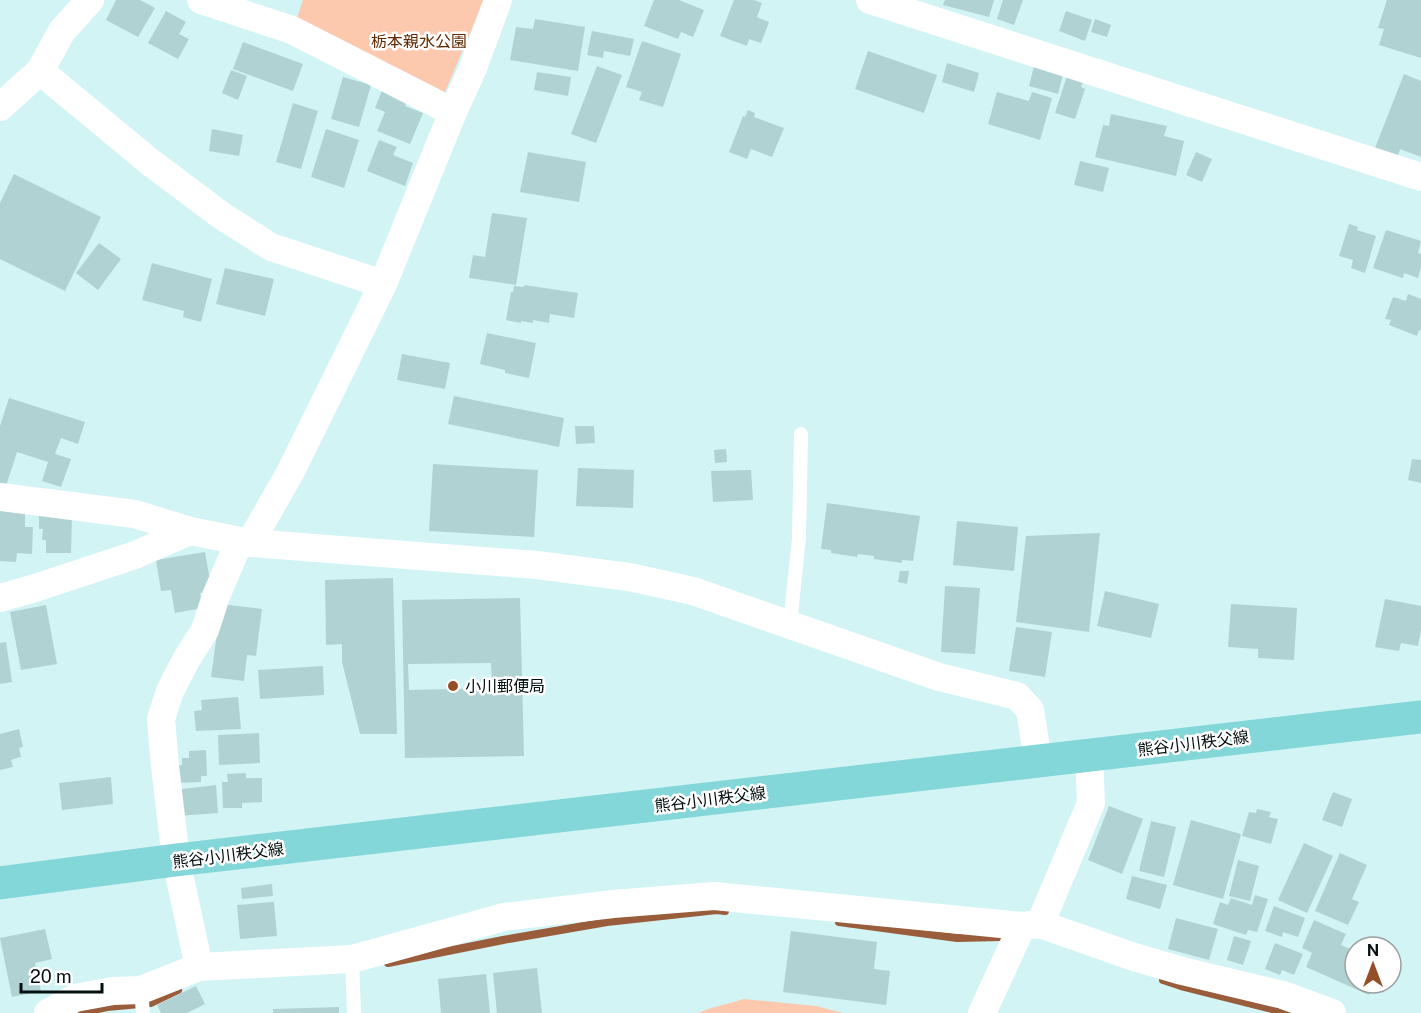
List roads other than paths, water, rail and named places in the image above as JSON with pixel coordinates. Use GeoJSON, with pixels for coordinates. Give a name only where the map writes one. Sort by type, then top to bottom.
{"type":"FeatureCollection","features":[{"type":"Feature","properties":{"kind":"main road","name":"熊谷小川秩父線"},"geometry":{"type":"LineString","coordinates":[[0,883],[176,860],[1421,717]]}},
{"type":"Feature","properties":{"kind":"street"},"geometry":{"type":"LineString","coordinates":[[0,107],[40,71],[62,31],[90,0]]}},
{"type":"Feature","properties":{"kind":"street"},"geometry":{"type":"LineString","coordinates":[[201,0],[292,30],[453,112]]}},
{"type":"Feature","properties":{"kind":"street"},"geometry":{"type":"LineString","coordinates":[[199,968],[176,860],[161,719],[170,691],[205,630],[216,596],[245,543],[291,471],[383,284],[473,68],[498,0]]}},
{"type":"Feature","properties":{"kind":"street"},"geometry":{"type":"LineString","coordinates":[[870,0],[1421,177]]}},
{"type":"Feature","properties":{"kind":"street"},"geometry":{"type":"LineString","coordinates":[[40,71],[150,162],[222,216],[271,247],[383,284]]}},
{"type":"Feature","properties":{"kind":"street"},"geometry":{"type":"LineString","coordinates":[[0,497],[135,514],[190,531],[245,543],[577,569],[629,577],[693,591],[939,677],[1017,696],[1030,710],[1038,761]]}},
{"type":"Feature","properties":{"kind":"street"},"geometry":{"type":"LineString","coordinates":[[0,598],[135,555],[190,531]]}},
{"type":"Feature","properties":{"kind":"street"},"geometry":{"type":"LineString","coordinates":[[982,1013],[1031,925],[1091,803],[1089,755]]}},
{"type":"Feature","properties":{"kind":"street"},"geometry":{"type":"LineString","coordinates":[[48,1013],[75,998],[113,991],[142,1002],[199,968],[352,959],[504,917],[613,904],[714,896],[1031,925],[1182,971],[1283,995],[1332,1013]]}},
{"type":"Feature","properties":{"kind":"lane"},"geometry":{"type":"LineString","coordinates":[[790,624],[799,538],[801,434]]}},
{"type":"Feature","properties":{"kind":"lane"},"geometry":{"type":"LineString","coordinates":[[352,959],[354,1013]]}},
{"type":"Feature","properties":{"kind":"waterway"},"geometry":{"type":"LineString","coordinates":[[388,963],[607,922],[725,911]]}},
{"type":"Feature","properties":{"kind":"waterway"},"geometry":{"type":"LineString","coordinates":[[839,922],[957,938],[1002,937]]}},
{"type":"Feature","properties":{"kind":"waterway"},"geometry":{"type":"LineString","coordinates":[[1163,980],[1288,1013]]}},
{"type":"Feature","properties":{"kind":"waterway"},"geometry":{"type":"LineString","coordinates":[[81,1013],[107,1007],[151,1003],[178,990]]}},
{"type":"Feature","properties":{"kind":"place","name":"小川郵便局"},"geometry":{"type":"Point","coordinates":[453,686]}},
{"type":"Feature","properties":{"kind":"park label","name":"栃本親水公園"},"geometry":{"type":"Point","coordinates":[419,41]}}]}
